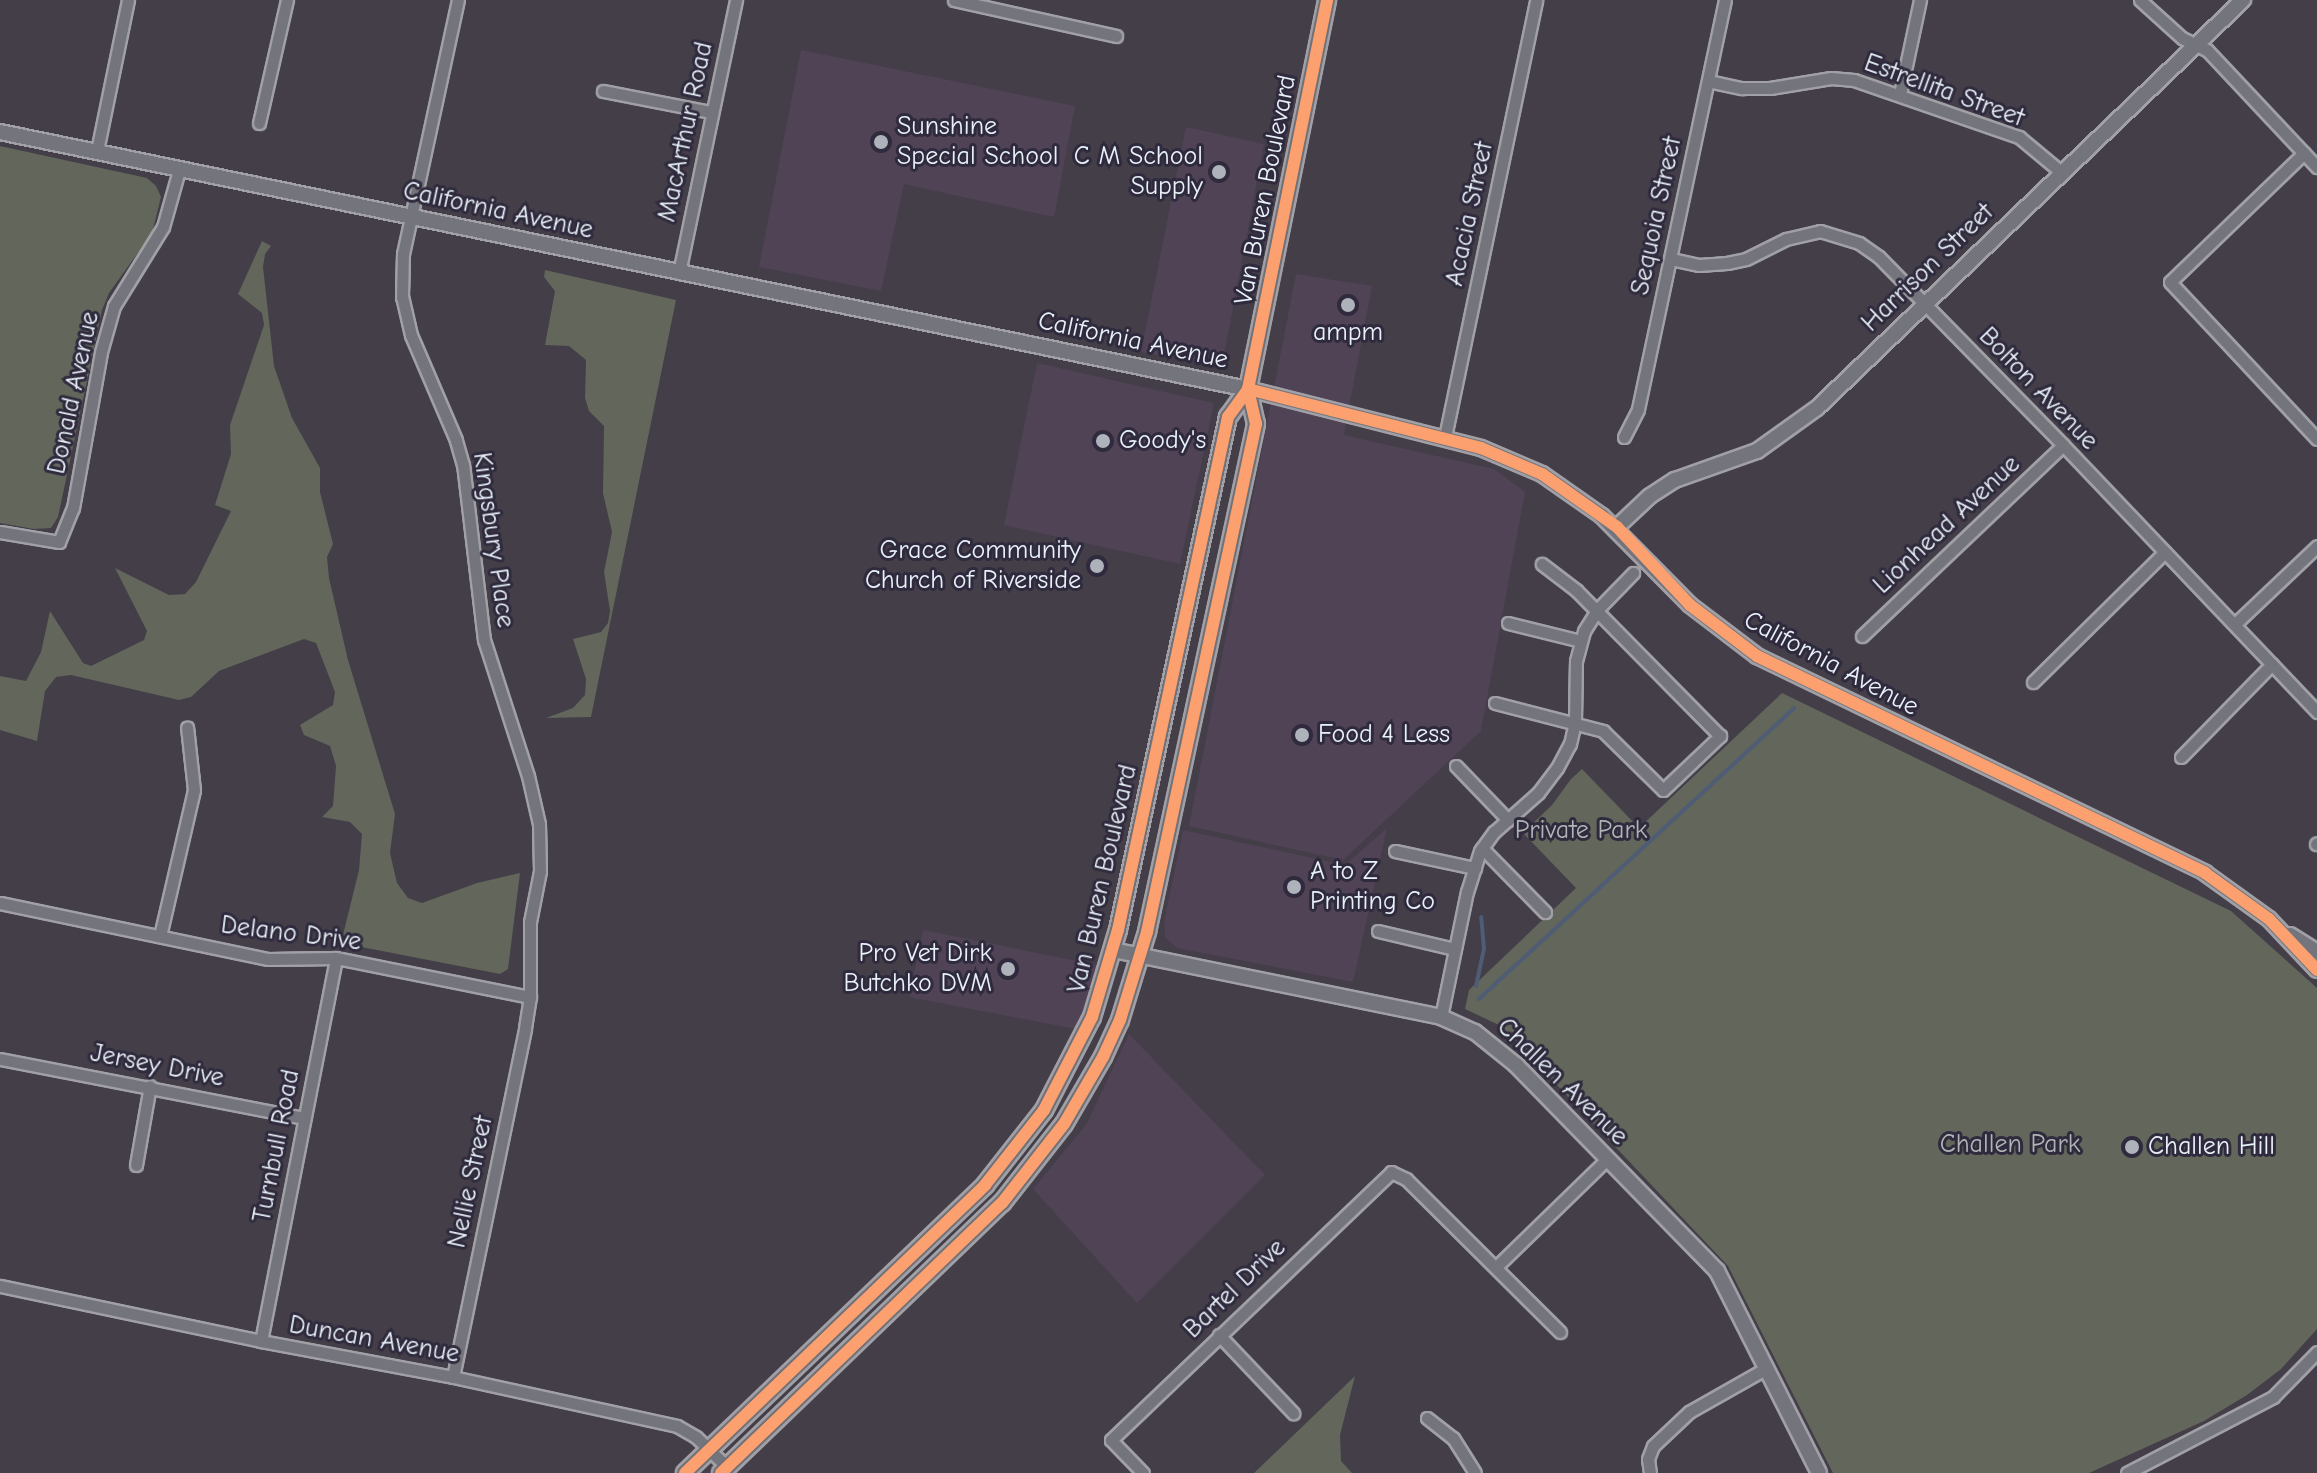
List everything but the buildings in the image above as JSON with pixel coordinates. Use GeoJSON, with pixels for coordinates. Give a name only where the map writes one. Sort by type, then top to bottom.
{"type":"FeatureCollection","features":[{"type":"Feature","properties":{"kind":"main road","name":"Van Buren Boulevard"},"geometry":{"type":"LineString","coordinates":[[685,1473],[991,1178],[1044,1110],[1092,1017],[1113,950],[1228,417],[1248,389],[1327,0]]}},
{"type":"Feature","properties":{"kind":"main road","name":"Harrison Street"},"geometry":{"type":"LineString","coordinates":[[1617,527],[1650,496],[1675,480],[1757,451],[1785,435],[2243,0]]}},
{"type":"Feature","properties":{"kind":"main road","name":"California Avenue"},"geometry":{"type":"LineString","coordinates":[[0,132],[1248,389],[1481,448],[1542,474],[1617,527],[1690,605],[1757,656],[2205,873],[2274,925],[2317,952]]}},
{"type":"Feature","properties":{"kind":"main road","name":"Van Buren Boulevard"},"geometry":{"type":"LineString","coordinates":[[724,1470],[1020,1183],[1076,1106],[1120,1020],[1141,956],[1256,424],[1248,389]]}},
{"type":"Feature","properties":{"kind":"main road","name":"California Avenue"},"geometry":{"type":"LineString","coordinates":[[2274,925],[2317,970]]}},
{"type":"Feature","properties":{"kind":"main road","name":"Challen Avenue"},"geometry":{"type":"LineString","coordinates":[[1113,950],[1441,1017],[1475,1032],[1504,1054],[1717,1271],[1819,1473]]}},
{"type":"Feature","properties":{"kind":"main road"},"geometry":{"type":"LineString","coordinates":[[1076,1106],[1068,1098],[1092,1040],[1092,1017]]}},
{"type":"Feature","properties":{"kind":"main road"},"geometry":{"type":"LineString","coordinates":[[944,1260],[939,1248],[983,1201],[991,1178]]}},
{"type":"Feature","properties":{"kind":"street"},"geometry":{"type":"LineString","coordinates":[[97,151],[128,0]]}},
{"type":"Feature","properties":{"kind":"street"},"geometry":{"type":"LineString","coordinates":[[259,123],[287,0]]}},
{"type":"Feature","properties":{"kind":"street","name":"Kingsbury Place"},"geometry":{"type":"LineString","coordinates":[[458,0],[403,254],[402,297],[411,335],[463,465],[484,640],[528,776],[539,824],[540,871],[530,937],[530,997]]}},
{"type":"Feature","properties":{"kind":"street","name":"MacArthur Road"},"geometry":{"type":"LineString","coordinates":[[679,273],[736,0]]}},
{"type":"Feature","properties":{"kind":"street"},"geometry":{"type":"LineString","coordinates":[[954,0],[1116,36]]}},
{"type":"Feature","properties":{"kind":"street","name":"Acacia Street"},"geometry":{"type":"LineString","coordinates":[[1445,437],[1536,0]]}},
{"type":"Feature","properties":{"kind":"street","name":"Sequoia Street"},"geometry":{"type":"LineString","coordinates":[[1624,437],[1638,409],[1725,0]]}},
{"type":"Feature","properties":{"kind":"street"},"geometry":{"type":"LineString","coordinates":[[1900,94],[1920,0]]}},
{"type":"Feature","properties":{"kind":"street"},"geometry":{"type":"LineString","coordinates":[[2140,0],[2182,38],[2196,43],[2317,167]]}},
{"type":"Feature","properties":{"kind":"street","name":"Estrellita Street"},"geometry":{"type":"LineString","coordinates":[[1708,81],[1742,88],[1770,88],[1831,78],[1854,80],[2019,137],[2061,172]]}},
{"type":"Feature","properties":{"kind":"street"},"geometry":{"type":"LineString","coordinates":[[603,91],[711,112]]}},
{"type":"Feature","properties":{"kind":"street"},"geometry":{"type":"LineString","coordinates":[[2304,153],[2170,282],[2317,439]]}},
{"type":"Feature","properties":{"kind":"street","name":"Donald Avenue"},"geometry":{"type":"LineString","coordinates":[[0,532],[59,542],[73,508],[101,352],[114,306],[163,227],[179,170]]}},
{"type":"Feature","properties":{"kind":"street","name":"Bolton Avenue"},"geometry":{"type":"LineString","coordinates":[[1671,259],[1699,265],[1727,263],[1746,259],[1786,239],[1820,231],[1859,243],[1879,257],[2236,623],[2317,712]]}},
{"type":"Feature","properties":{"kind":"street","name":"Lionhead Avenue"},"geometry":{"type":"LineString","coordinates":[[1862,636],[2063,445]]}},
{"type":"Feature","properties":{"kind":"street"},"geometry":{"type":"LineString","coordinates":[[2236,623],[2317,546]]}},
{"type":"Feature","properties":{"kind":"street"},"geometry":{"type":"LineString","coordinates":[[2033,682],[2165,552]]}},
{"type":"Feature","properties":{"kind":"street"},"geometry":{"type":"LineString","coordinates":[[1495,703],[1603,731],[1663,790],[1720,736],[1597,610],[1559,574],[1542,564]]}},
{"type":"Feature","properties":{"kind":"street"},"geometry":{"type":"LineString","coordinates":[[1441,1017],[1455,949],[1482,848],[1538,793],[1557,768],[1570,744],[1575,722],[1576,661],[1581,641],[1597,610],[1633,573]]}},
{"type":"Feature","properties":{"kind":"street"},"geometry":{"type":"LineString","coordinates":[[1508,623],[1581,641]]}},
{"type":"Feature","properties":{"kind":"street"},"geometry":{"type":"LineString","coordinates":[[2181,757],[2272,664]]}},
{"type":"Feature","properties":{"kind":"street"},"geometry":{"type":"LineString","coordinates":[[160,936],[194,790],[187,727]]}},
{"type":"Feature","properties":{"kind":"street"},"geometry":{"type":"LineString","coordinates":[[1456,766],[1508,820]]}},
{"type":"Feature","properties":{"kind":"street"},"geometry":{"type":"LineString","coordinates":[[1482,848],[1545,912]]}},
{"type":"Feature","properties":{"kind":"street"},"geometry":{"type":"LineString","coordinates":[[1395,851],[1475,868]]}},
{"type":"Feature","properties":{"kind":"street","name":"Delano Drive"},"geometry":{"type":"LineString","coordinates":[[0,903],[268,959],[336,958],[530,997]]}},
{"type":"Feature","properties":{"kind":"street"},"geometry":{"type":"LineString","coordinates":[[1378,931],[1455,949]]}},
{"type":"Feature","properties":{"kind":"street","name":"Turnbull Road"},"geometry":{"type":"LineString","coordinates":[[261,1341],[336,958]]}},
{"type":"Feature","properties":{"kind":"street","name":"Nellie Street"},"geometry":{"type":"LineString","coordinates":[[453,1377],[530,997]]}},
{"type":"Feature","properties":{"kind":"street","name":"Jersey Drive"},"geometry":{"type":"LineString","coordinates":[[0,1059],[304,1118]]}},
{"type":"Feature","properties":{"kind":"street"},"geometry":{"type":"LineString","coordinates":[[136,1165],[150,1086]]}},
{"type":"Feature","properties":{"kind":"street"},"geometry":{"type":"LineString","coordinates":[[1560,1332],[1496,1267],[1607,1159]]}},
{"type":"Feature","properties":{"kind":"street","name":"Bartel Drive"},"geometry":{"type":"LineString","coordinates":[[1143,1473],[1111,1440],[1391,1172],[1406,1179],[1496,1267]]}},
{"type":"Feature","properties":{"kind":"street","name":"Duncan Avenue"},"geometry":{"type":"LineString","coordinates":[[0,1286],[261,1341],[453,1377],[677,1426],[710,1449],[724,1470]]}},
{"type":"Feature","properties":{"kind":"street"},"geometry":{"type":"LineString","coordinates":[[1219,1335],[1293,1413]]}},
{"type":"Feature","properties":{"kind":"street"},"geometry":{"type":"LineString","coordinates":[[2127,1473],[2273,1397],[2317,1352]]}},
{"type":"Feature","properties":{"kind":"street"},"geometry":{"type":"LineString","coordinates":[[1650,1473],[1648,1459],[1653,1446],[1689,1412],[1765,1369]]}},
{"type":"Feature","properties":{"kind":"street"},"geometry":{"type":"LineString","coordinates":[[1427,1418],[1453,1438],[1475,1473]]}},
{"type":"Feature","properties":{"kind":"shaded area"},"geometry":{"type":"Polygon","coordinates":[[[801,50],[1075,106],[1054,217],[904,184],[881,291],[759,267],[801,50]]]}},
{"type":"Feature","properties":{"kind":"shaded area"},"geometry":{"type":"Polygon","coordinates":[[[1186,127],[1264,144],[1222,366],[1141,352],[1186,127]]]}},
{"type":"Feature","properties":{"kind":"shaded area"},"geometry":{"type":"Polygon","coordinates":[[[1296,274],[1372,286],[1344,435],[1494,469],[1525,492],[1481,731],[1343,860],[1189,826],[1296,274]]]}},
{"type":"Feature","properties":{"kind":"shaded area"},"geometry":{"type":"Polygon","coordinates":[[[1037,363],[1214,403],[1180,564],[1004,525],[1037,363]]]}},
{"type":"Feature","properties":{"kind":"shaded area"},"geometry":{"type":"Polygon","coordinates":[[[1387,828],[1353,982],[1177,948],[1165,937],[1164,922],[1183,830],[1345,865],[1387,828]]]}},
{"type":"Feature","properties":{"kind":"shaded area"},"geometry":{"type":"Polygon","coordinates":[[[923,930],[1102,966],[1076,1029],[909,997],[923,930]]]}},
{"type":"Feature","properties":{"kind":"shaded area"},"geometry":{"type":"Polygon","coordinates":[[[1129,1034],[1265,1175],[1137,1303],[1033,1189],[1086,1125],[1129,1034]]]}},
{"type":"Feature","properties":{"kind":"green space"},"geometry":{"type":"Polygon","coordinates":[[[0,146],[147,178],[156,186],[161,197],[152,233],[109,293],[102,310],[58,517],[51,528],[34,529],[0,523],[0,146]]]}},
{"type":"Feature","properties":{"kind":"green space"},"geometry":{"type":"Polygon","coordinates":[[[262,241],[271,246],[265,254],[263,267],[274,366],[292,418],[320,468],[320,492],[333,544],[327,557],[329,578],[348,660],[395,814],[390,853],[397,883],[408,898],[422,903],[477,883],[520,873],[508,969],[500,974],[341,943],[359,870],[362,834],[350,822],[322,817],[333,806],[336,766],[330,746],[304,735],[300,725],[333,705],[335,692],[316,643],[304,639],[219,671],[191,697],[179,700],[71,675],[56,677],[45,691],[37,741],[0,730],[0,676],[26,681],[41,652],[50,611],[83,663],[91,666],[144,640],[147,631],[115,568],[169,595],[185,594],[196,582],[231,511],[215,505],[231,454],[230,425],[264,325],[262,313],[238,294],[262,241]]]}},
{"type":"Feature","properties":{"kind":"green space"},"geometry":{"type":"Polygon","coordinates":[[[545,270],[676,300],[591,717],[546,718],[573,708],[585,695],[586,679],[573,639],[601,632],[608,623],[610,611],[604,572],[612,532],[603,493],[604,426],[589,411],[585,398],[586,360],[569,346],[545,345],[555,291],[544,277],[545,270]]]}},
{"type":"Feature","properties":{"kind":"green space","name":"Challen Park"},"geometry":{"type":"Polygon","coordinates":[[[1782,693],[2231,911],[2317,988],[2317,1329],[2281,1369],[2247,1395],[2204,1421],[2089,1473],[1833,1473],[1728,1266],[1501,1026],[1465,1009],[1469,990],[1576,888],[1523,833],[1552,805],[1571,779],[1582,769],[1639,828],[1782,693]]]}},
{"type":"Feature","properties":{"kind":"green space"},"geometry":{"type":"Polygon","coordinates":[[[1355,1376],[1340,1435],[1341,1461],[1352,1473],[1254,1473],[1355,1376]]]}},
{"type":"Feature","properties":{"kind":"waterway"},"geometry":{"type":"LineString","coordinates":[[1479,999],[1794,708]]}},
{"type":"Feature","properties":{"kind":"waterway"},"geometry":{"type":"LineString","coordinates":[[1476,986],[1484,949],[1481,917]]}},
{"type":"Feature","properties":{"kind":"cycle path"},"geometry":{"type":"LineString","coordinates":[[685,1473],[985,1185],[1044,1110],[1092,1017],[1118,930],[1228,417],[1248,389],[1327,0]]}},
{"type":"Feature","properties":{"kind":"cycle path"},"geometry":{"type":"LineString","coordinates":[[1248,389],[1481,448],[1542,474],[1617,527],[1690,605],[1757,656],[2205,873],[2269,919],[2317,970]]}},
{"type":"Feature","properties":{"kind":"cycle path"},"geometry":{"type":"LineString","coordinates":[[721,1473],[1002,1203],[1064,1124],[1103,1057],[1120,1020],[1147,932],[1256,424],[1248,389]]}},
{"type":"Feature","properties":{"kind":"place","name":"Sunshine Special School"},"geometry":{"type":"Point","coordinates":[881,142]}},
{"type":"Feature","properties":{"kind":"place","name":"C M School Supply"},"geometry":{"type":"Point","coordinates":[1219,172]}},
{"type":"Feature","properties":{"kind":"place","name":"ampm"},"geometry":{"type":"Point","coordinates":[1348,305]}},
{"type":"Feature","properties":{"kind":"place","name":"Goody's"},"geometry":{"type":"Point","coordinates":[1103,441]}},
{"type":"Feature","properties":{"kind":"place","name":"Grace Community Church of Riverside"},"geometry":{"type":"Point","coordinates":[1097,566]}},
{"type":"Feature","properties":{"kind":"place","name":"Food 4 Less"},"geometry":{"type":"Point","coordinates":[1302,735]}},
{"type":"Feature","properties":{"kind":"place","name":"A to Z Printing Co"},"geometry":{"type":"Point","coordinates":[1294,887]}},
{"type":"Feature","properties":{"kind":"place","name":"Pro Vet Dirk Butchko DVM"},"geometry":{"type":"Point","coordinates":[1008,969]}},
{"type":"Feature","properties":{"kind":"place","name":"Challen Hill"},"geometry":{"type":"Point","coordinates":[2132,1147]}},
{"type":"Feature","properties":{"kind":"park label","name":"Private Park"},"geometry":{"type":"Point","coordinates":[1581,831]}}]}
